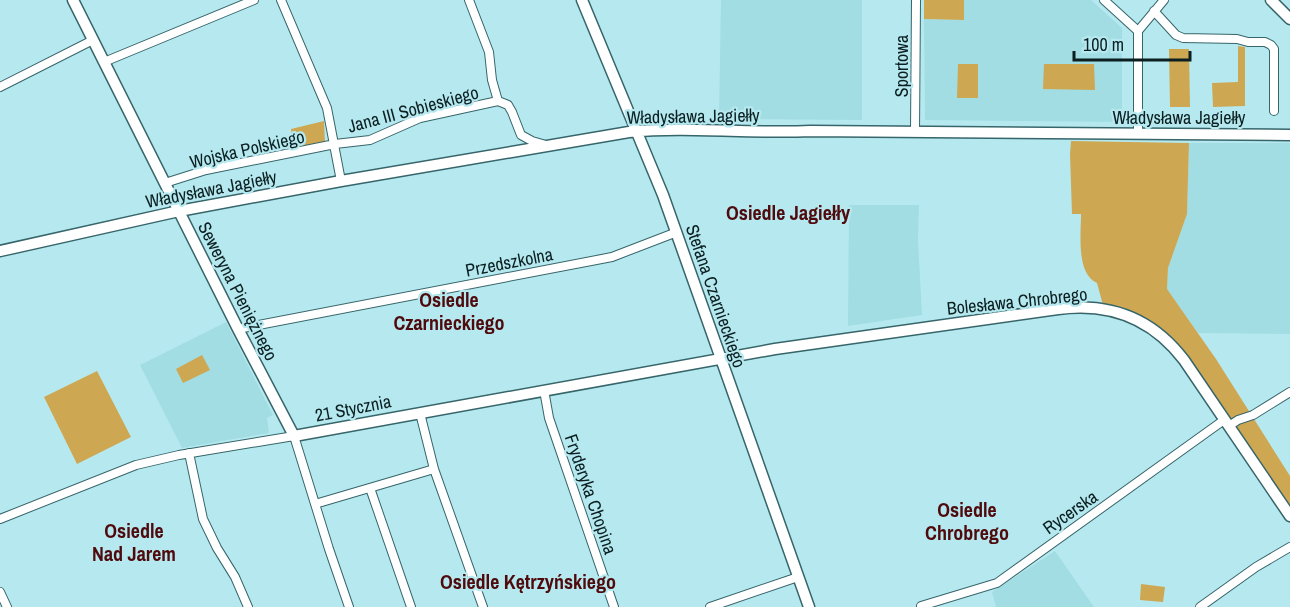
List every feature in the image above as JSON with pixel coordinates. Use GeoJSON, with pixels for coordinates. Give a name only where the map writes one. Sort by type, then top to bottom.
{"type":"FeatureCollection","features":[{"type":"Feature","properties":{"kind":"street","name":"Seweryna Pieniężnego"},"geometry":{"type":"LineString","coordinates":[[73,0],[294,436],[349,607]]}},
{"type":"Feature","properties":{"kind":"street"},"geometry":{"type":"LineString","coordinates":[[104,62],[254,0]]}},
{"type":"Feature","properties":{"kind":"street"},"geometry":{"type":"LineString","coordinates":[[281,0],[327,108],[341,181]]}},
{"type":"Feature","properties":{"kind":"street","name":"Jana III Sobieskiego"},"geometry":{"type":"LineString","coordinates":[[469,0],[489,52],[492,80],[498,101]]}},
{"type":"Feature","properties":{"kind":"street","name":"Sportowa"},"geometry":{"type":"LineString","coordinates":[[915,132],[916,0]]}},
{"type":"Feature","properties":{"kind":"street"},"geometry":{"type":"LineString","coordinates":[[1104,0],[1138,31]]}},
{"type":"Feature","properties":{"kind":"street"},"geometry":{"type":"LineString","coordinates":[[1138,134],[1138,31],[1164,0]]}},
{"type":"Feature","properties":{"kind":"street"},"geometry":{"type":"LineString","coordinates":[[1271,0],[1290,19]]}},
{"type":"Feature","properties":{"kind":"street","name":"Stefana Czarnieckiego"},"geometry":{"type":"LineString","coordinates":[[585,1],[663,195],[809,607]]}},
{"type":"Feature","properties":{"kind":"street"},"geometry":{"type":"LineString","coordinates":[[1154,11],[1176,36],[1237,39],[1248,42],[1265,42],[1271,45],[1274,49],[1274,111]]}},
{"type":"Feature","properties":{"kind":"street"},"geometry":{"type":"LineString","coordinates":[[0,87],[93,40]]}},
{"type":"Feature","properties":{"kind":"street","name":"Jana III Sobieskiego"},"geometry":{"type":"LineString","coordinates":[[335,144],[370,140],[420,118],[498,101],[508,105],[521,135],[547,146]]}},
{"type":"Feature","properties":{"kind":"street","name":"Władysława Jagiełły"},"geometry":{"type":"LineString","coordinates":[[0,251],[179,212],[341,181],[636,131],[1290,135]]}},
{"type":"Feature","properties":{"kind":"street","name":"Wojska Polskiego"},"geometry":{"type":"LineString","coordinates":[[165,183],[206,170],[335,144]]}},
{"type":"Feature","properties":{"kind":"street","name":"Przedszkolna"},"geometry":{"type":"LineString","coordinates":[[238,329],[612,257],[676,232]]}},
{"type":"Feature","properties":{"kind":"street","name":"Bolesława Chrobrego"},"geometry":{"type":"LineString","coordinates":[[721,359],[805,344],[1058,309],[1093,307],[1114,311],[1143,322],[1156,331],[1184,360],[1290,516]]}},
{"type":"Feature","properties":{"kind":"street","name":"21 Stycznia"},"geometry":{"type":"LineString","coordinates":[[0,519],[129,467],[153,460],[721,359]]}},
{"type":"Feature","properties":{"kind":"street","name":"Fryderyka Chopina"},"geometry":{"type":"LineString","coordinates":[[544,390],[549,417],[614,607]]}},
{"type":"Feature","properties":{"kind":"street","name":"Rycerska"},"geometry":{"type":"LineString","coordinates":[[921,606],[997,583],[1227,423],[1253,415],[1290,392]]}},
{"type":"Feature","properties":{"kind":"street"},"geometry":{"type":"LineString","coordinates":[[420,413],[434,470],[483,607]]}},
{"type":"Feature","properties":{"kind":"street"},"geometry":{"type":"LineString","coordinates":[[189,453],[203,519],[235,577],[248,607]]}},
{"type":"Feature","properties":{"kind":"street"},"geometry":{"type":"LineString","coordinates":[[315,504],[434,470]]}},
{"type":"Feature","properties":{"kind":"street"},"geometry":{"type":"LineString","coordinates":[[370,488],[411,607]]}},
{"type":"Feature","properties":{"kind":"street"},"geometry":{"type":"LineString","coordinates":[[1200,607],[1256,567],[1290,547]]}},
{"type":"Feature","properties":{"kind":"street"},"geometry":{"type":"LineString","coordinates":[[710,607],[798,577]]}},
{"type":"Feature","properties":{"kind":"street"},"geometry":{"type":"LineString","coordinates":[[0,592],[7,607]]}},
{"type":"Feature","properties":{"kind":"shaded area"},"geometry":{"type":"Polygon","coordinates":[[[721,0],[862,0],[862,120],[719,119],[721,0]]]}},
{"type":"Feature","properties":{"kind":"shaded area"},"geometry":{"type":"Polygon","coordinates":[[[924,0],[964,0],[964,20],[924,19],[924,0]]]}},
{"type":"Feature","properties":{"kind":"shaded area"},"geometry":{"type":"Polygon","coordinates":[[[964,0],[1091,0],[1122,28],[1122,122],[925,120],[924,19],[963,20],[964,0]]]}},
{"type":"Feature","properties":{"kind":"shaded area"},"geometry":{"type":"Polygon","coordinates":[[[1238,46],[1245,47],[1245,106],[1213,107],[1212,83],[1238,82],[1238,46]]]}},
{"type":"Feature","properties":{"kind":"shaded area"},"geometry":{"type":"Polygon","coordinates":[[[1169,49],[1189,49],[1190,107],[1170,107],[1169,49]]]}},
{"type":"Feature","properties":{"kind":"shaded area"},"geometry":{"type":"Polygon","coordinates":[[[958,64],[978,64],[978,98],[957,98],[958,64]]]}},
{"type":"Feature","properties":{"kind":"shaded area"},"geometry":{"type":"Polygon","coordinates":[[[1044,64],[1094,64],[1095,90],[1043,89],[1044,64]]]}},
{"type":"Feature","properties":{"kind":"shaded area"},"geometry":{"type":"Polygon","coordinates":[[[324,121],[325,143],[293,149],[291,129],[324,121]]]}},
{"type":"Feature","properties":{"kind":"shaded area"},"geometry":{"type":"Polygon","coordinates":[[[1071,141],[1189,143],[1187,214],[1168,268],[1167,289],[1216,359],[1290,476],[1290,513],[1181,351],[1103,305],[1097,283],[1090,278],[1083,262],[1081,214],[1072,214],[1071,141]]]}},
{"type":"Feature","properties":{"kind":"shaded area"},"geometry":{"type":"Polygon","coordinates":[[[1189,143],[1290,143],[1290,334],[1198,333],[1167,289],[1168,268],[1187,214],[1189,143]]]}},
{"type":"Feature","properties":{"kind":"shaded area"},"geometry":{"type":"Polygon","coordinates":[[[849,205],[919,205],[918,240],[922,315],[848,326],[849,205]]]}},
{"type":"Feature","properties":{"kind":"shaded area"},"geometry":{"type":"Polygon","coordinates":[[[226,322],[273,415],[267,418],[269,433],[182,448],[140,365],[226,322]]]}},
{"type":"Feature","properties":{"kind":"shaded area"},"geometry":{"type":"Polygon","coordinates":[[[202,355],[210,370],[183,383],[176,369],[202,355]]]}},
{"type":"Feature","properties":{"kind":"shaded area"},"geometry":{"type":"Polygon","coordinates":[[[97,371],[131,437],[77,464],[44,397],[97,371]]]}},
{"type":"Feature","properties":{"kind":"shaded area"},"geometry":{"type":"Polygon","coordinates":[[[1055,551],[1094,607],[996,607],[992,592],[1055,551]]]}},
{"type":"Feature","properties":{"kind":"shaded area"},"geometry":{"type":"Polygon","coordinates":[[[1141,584],[1165,587],[1163,602],[1140,600],[1141,584]]]}},
{"type":"Feature","properties":{"kind":"district","name":"Osiedle Jagiełły"},"geometry":{"type":"Point","coordinates":[788,212]}},
{"type":"Feature","properties":{"kind":"district","name":"Osiedle Czarnieckiego"},"geometry":{"type":"Point","coordinates":[449,310]}},
{"type":"Feature","properties":{"kind":"district","name":"Osiedle Chrobrego"},"geometry":{"type":"Point","coordinates":[967,520]}},
{"type":"Feature","properties":{"kind":"district","name":"Osiedle Nad Jarem"},"geometry":{"type":"Point","coordinates":[134,542]}},
{"type":"Feature","properties":{"kind":"district","name":"Osiedle Kętrzyńskiego"},"geometry":{"type":"Point","coordinates":[528,581]}}]}
